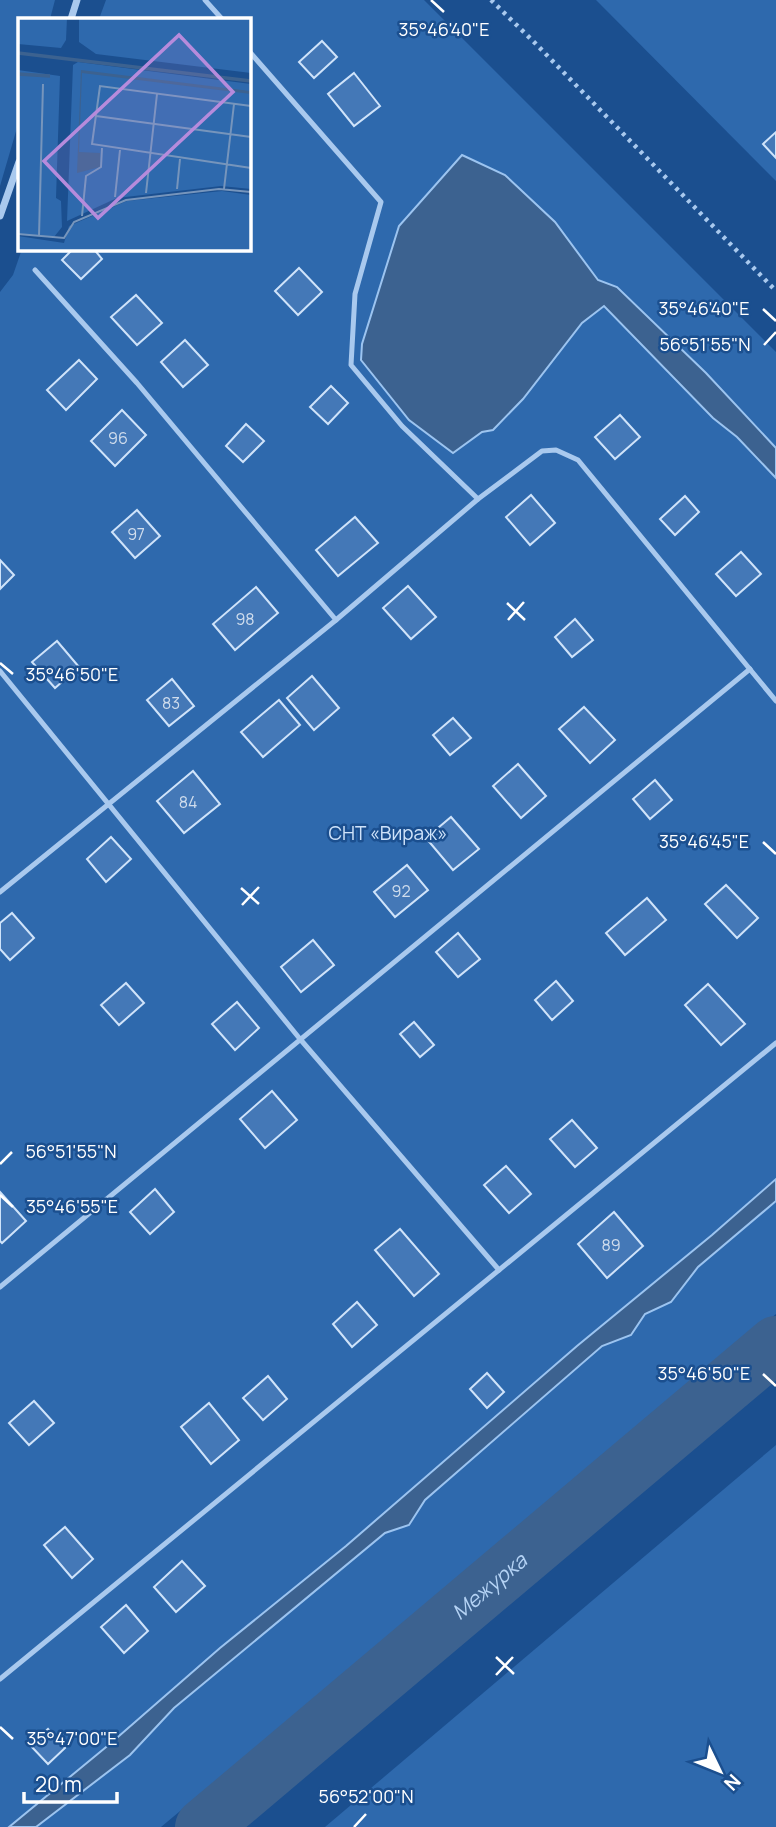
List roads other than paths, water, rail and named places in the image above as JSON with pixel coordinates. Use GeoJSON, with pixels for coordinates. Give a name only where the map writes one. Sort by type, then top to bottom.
{"type":"FeatureCollection","features":[{"type":"Feature","properties":{"kind":"street"},"geometry":{"type":"LineString","coordinates":[[71,18],[77,0]]}},
{"type":"Feature","properties":{"kind":"street"},"geometry":{"type":"LineString","coordinates":[[0,216],[18,165]]}},
{"type":"Feature","properties":{"kind":"lane"},"geometry":{"type":"LineString","coordinates":[[205,0],[221,18]]}},
{"type":"Feature","properties":{"kind":"lane"},"geometry":{"type":"LineString","coordinates":[[250,52],[381,202],[355,294],[351,365],[402,426],[478,499]]}},
{"type":"Feature","properties":{"kind":"lane"},"geometry":{"type":"LineString","coordinates":[[35,270],[137,383],[337,620]]}},
{"type":"Feature","properties":{"kind":"lane"},"geometry":{"type":"LineString","coordinates":[[0,892],[337,620],[478,499],[542,451],[556,450],[578,460],[776,701]]}},
{"type":"Feature","properties":{"kind":"lane"},"geometry":{"type":"LineString","coordinates":[[0,1287],[750,669]]}},
{"type":"Feature","properties":{"kind":"lane"},"geometry":{"type":"LineString","coordinates":[[0,671],[300,1039],[499,1270]]}},
{"type":"Feature","properties":{"kind":"lane"},"geometry":{"type":"LineString","coordinates":[[0,1679],[776,1043]]}},
{"type":"Feature","properties":{"kind":"waterway","name":"Межурка"},"geometry":{"type":"LineString","coordinates":[[203,1827],[776,1344]]}},
{"type":"Feature","properties":{"kind":"park label","name":"СНТ «Вираж»"},"geometry":{"type":"Point","coordinates":[388,833]}}]}
